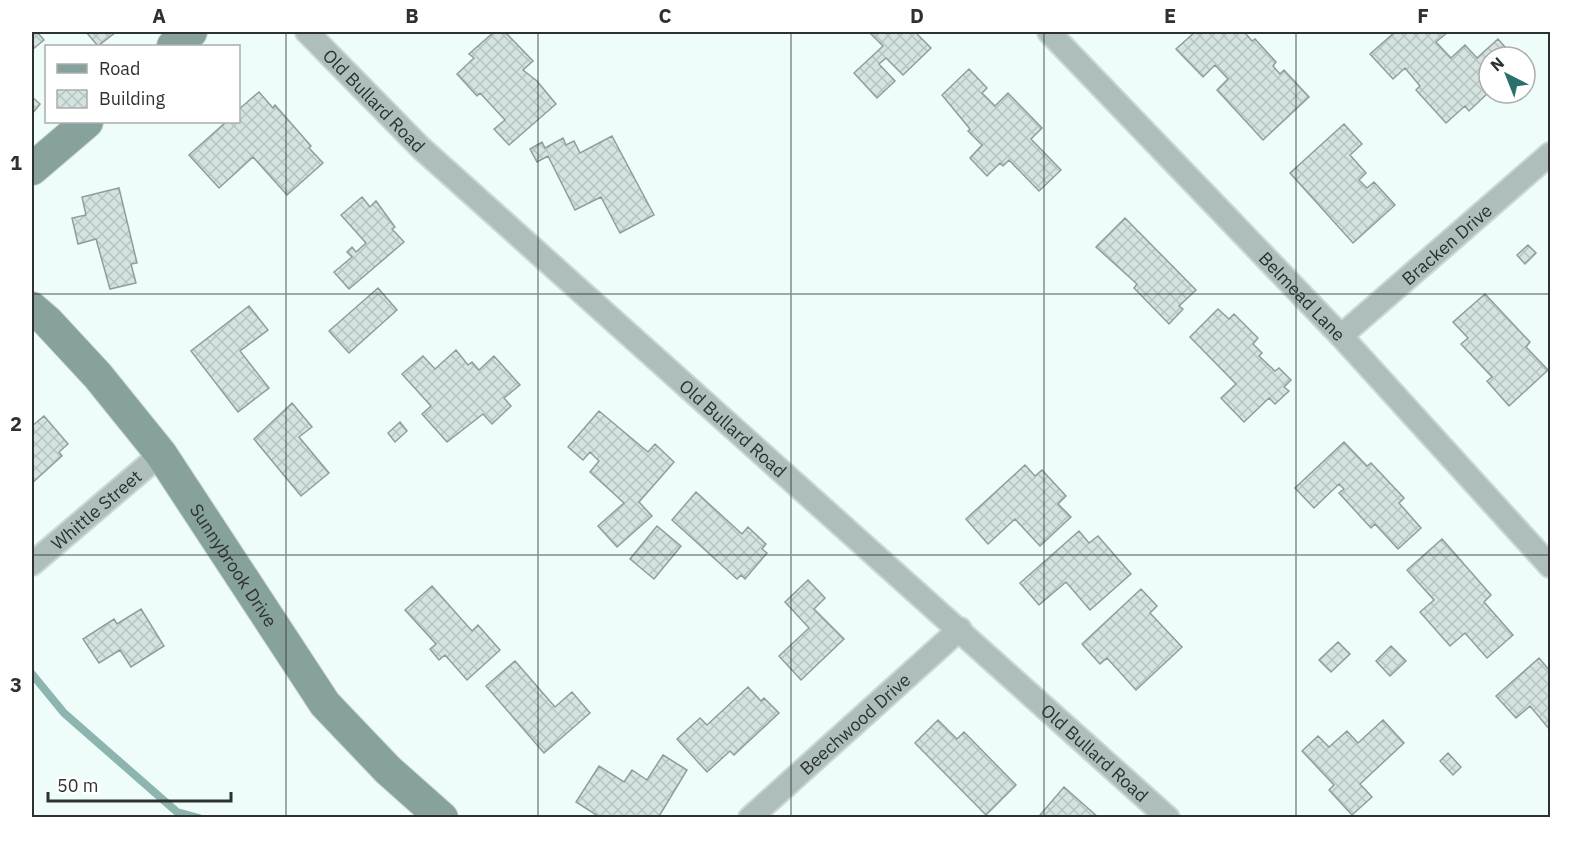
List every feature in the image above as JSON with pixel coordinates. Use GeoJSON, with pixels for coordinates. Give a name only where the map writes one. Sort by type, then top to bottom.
{"type":"FeatureCollection","features":[{"type":"Feature","properties":{"kind":"main road"},"geometry":{"type":"LineString","coordinates":[[174,45],[191,32]]}},
{"type":"Feature","properties":{"kind":"main road"},"geometry":{"type":"LineString","coordinates":[[32,169],[86,123]]}},
{"type":"Feature","properties":{"kind":"main road","name":"Sunnybrook Drive"},"geometry":{"type":"LineString","coordinates":[[32,308],[98,375],[161,454],[325,704],[388,770],[442,818]]}},
{"type":"Feature","properties":{"kind":"street","name":"Old Bullard Road"},"geometry":{"type":"LineString","coordinates":[[307,32],[421,148],[960,629],[1168,818]]}},
{"type":"Feature","properties":{"kind":"street","name":"Belmead Lane"},"geometry":{"type":"LineString","coordinates":[[1049,32],[1341,336],[1551,566]]}},
{"type":"Feature","properties":{"kind":"street","name":"Bracken Drive"},"geometry":{"type":"LineString","coordinates":[[1341,336],[1551,154]]}},
{"type":"Feature","properties":{"kind":"street","name":"Whittle Street"},"geometry":{"type":"LineString","coordinates":[[32,564],[161,454]]}},
{"type":"Feature","properties":{"kind":"street","name":"Beechwood Drive"},"geometry":{"type":"LineString","coordinates":[[750,818],[960,629]]}},
{"type":"Feature","properties":{"kind":"building"},"geometry":{"type":"Polygon","coordinates":[[[32,32],[37,32],[44,40],[32,50],[32,32]]]}},
{"type":"Feature","properties":{"kind":"building"},"geometry":{"type":"Polygon","coordinates":[[[86,32],[116,32],[99,45],[86,32]]]}},
{"type":"Feature","properties":{"kind":"building"},"geometry":{"type":"Polygon","coordinates":[[[494,32],[505,32],[533,61],[523,70],[537,81],[556,104],[509,145],[494,129],[505,120],[480,93],[477,96],[457,74],[474,58],[469,54],[494,32]]]}},
{"type":"Feature","properties":{"kind":"building"},"geometry":{"type":"Polygon","coordinates":[[[869,32],[915,32],[931,48],[903,75],[886,58],[879,64],[895,81],[877,98],[854,73],[883,46],[869,32]]]}},
{"type":"Feature","properties":{"kind":"building"},"geometry":{"type":"Polygon","coordinates":[[[1195,32],[1248,32],[1246,34],[1252,41],[1255,39],[1276,62],[1273,66],[1280,74],[1284,70],[1309,97],[1263,140],[1217,90],[1228,79],[1215,65],[1203,77],[1176,49],[1195,32]]]}},
{"type":"Feature","properties":{"kind":"building"},"geometry":{"type":"Polygon","coordinates":[[[1395,32],[1448,32],[1436,42],[1451,58],[1465,45],[1477,58],[1477,103],[1469,111],[1465,106],[1446,123],[1416,90],[1420,86],[1405,68],[1393,79],[1370,54],[1395,32]]]}},
{"type":"Feature","properties":{"kind":"building"},"geometry":{"type":"Polygon","coordinates":[[[1498,39],[1503,45],[1491,45],[1498,39]]]}},
{"type":"Feature","properties":{"kind":"building"},"geometry":{"type":"Polygon","coordinates":[[[969,69],[987,88],[982,93],[995,106],[1008,93],[1042,128],[1031,139],[1061,170],[1039,191],[1009,160],[1003,166],[1000,163],[987,176],[970,158],[982,145],[968,131],[970,129],[942,95],[969,69]]]}},
{"type":"Feature","properties":{"kind":"building"},"geometry":{"type":"Polygon","coordinates":[[[259,92],[273,108],[275,105],[323,163],[287,195],[253,157],[219,188],[189,155],[225,123],[240,123],[240,108],[259,92]]]}},
{"type":"Feature","properties":{"kind":"building"},"geometry":{"type":"Polygon","coordinates":[[[32,97],[40,104],[32,114],[32,97]]]}},
{"type":"Feature","properties":{"kind":"building"},"geometry":{"type":"Polygon","coordinates":[[[1344,124],[1362,144],[1350,155],[1366,173],[1359,180],[1367,188],[1374,182],[1395,205],[1353,243],[1290,173],[1344,124]]]}},
{"type":"Feature","properties":{"kind":"building"},"geometry":{"type":"Polygon","coordinates":[[[612,136],[654,215],[620,233],[601,197],[575,210],[548,156],[537,162],[530,149],[542,142],[545,148],[563,138],[566,145],[574,141],[580,153],[612,136]]]}},
{"type":"Feature","properties":{"kind":"building"},"geometry":{"type":"Polygon","coordinates":[[[119,188],[137,263],[131,264],[136,283],[110,289],[96,239],[78,244],[72,218],[86,215],[82,197],[119,188]]]}},
{"type":"Feature","properties":{"kind":"building"},"geometry":{"type":"Polygon","coordinates":[[[362,197],[370,207],[376,201],[395,227],[392,229],[404,242],[349,289],[334,272],[352,257],[347,252],[352,247],[356,252],[366,243],[341,215],[362,197]]]}},
{"type":"Feature","properties":{"kind":"building"},"geometry":{"type":"Polygon","coordinates":[[[1125,218],[1196,290],[1179,306],[1183,309],[1169,324],[1134,288],[1137,284],[1096,247],[1125,218]]]}},
{"type":"Feature","properties":{"kind":"building"},"geometry":{"type":"Polygon","coordinates":[[[1528,245],[1536,253],[1525,264],[1517,255],[1528,245]]]}},
{"type":"Feature","properties":{"kind":"building"},"geometry":{"type":"Polygon","coordinates":[[[378,288],[397,310],[349,353],[329,331],[378,288]]]}},
{"type":"Feature","properties":{"kind":"building"},"geometry":{"type":"Polygon","coordinates":[[[1485,294],[1530,342],[1526,347],[1548,370],[1509,406],[1487,381],[1492,377],[1461,344],[1468,338],[1453,322],[1485,294]]]}},
{"type":"Feature","properties":{"kind":"building"},"geometry":{"type":"Polygon","coordinates":[[[249,306],[268,330],[240,351],[269,388],[238,412],[191,351],[249,306]]]}},
{"type":"Feature","properties":{"kind":"building"},"geometry":{"type":"Polygon","coordinates":[[[1218,309],[1229,319],[1234,314],[1258,338],[1253,344],[1262,353],[1259,356],[1275,371],[1279,368],[1291,380],[1284,387],[1289,391],[1275,404],[1269,398],[1244,422],[1221,398],[1236,384],[1190,337],[1218,309]]]}},
{"type":"Feature","properties":{"kind":"building"},"geometry":{"type":"Polygon","coordinates":[[[456,350],[468,365],[472,362],[479,370],[494,356],[520,385],[504,398],[511,406],[492,424],[483,414],[447,442],[422,414],[431,406],[402,374],[423,356],[435,369],[456,350]]]}},
{"type":"Feature","properties":{"kind":"building"},"geometry":{"type":"Polygon","coordinates":[[[292,403],[312,427],[299,437],[329,473],[301,496],[254,439],[292,403]]]}},
{"type":"Feature","properties":{"kind":"building"},"geometry":{"type":"Polygon","coordinates":[[[599,411],[648,452],[655,444],[674,462],[639,502],[652,516],[617,547],[598,526],[624,503],[590,472],[599,461],[590,452],[583,460],[568,447],[599,411]]]}},
{"type":"Feature","properties":{"kind":"building"},"geometry":{"type":"Polygon","coordinates":[[[44,416],[68,444],[59,452],[62,456],[32,483],[32,426],[44,416]]]}},
{"type":"Feature","properties":{"kind":"building"},"geometry":{"type":"Polygon","coordinates":[[[400,422],[407,431],[395,442],[388,433],[400,422]]]}},
{"type":"Feature","properties":{"kind":"building"},"geometry":{"type":"Polygon","coordinates":[[[1344,442],[1367,466],[1371,463],[1404,498],[1399,503],[1421,528],[1398,549],[1375,524],[1371,528],[1339,493],[1344,489],[1339,484],[1314,508],[1295,488],[1344,442]]]}},
{"type":"Feature","properties":{"kind":"building"},"geometry":{"type":"Polygon","coordinates":[[[1025,465],[1035,476],[1042,470],[1066,496],[1058,504],[1071,517],[1040,546],[1015,519],[988,544],[966,519],[1025,465]]]}},
{"type":"Feature","properties":{"kind":"building"},"geometry":{"type":"Polygon","coordinates":[[[696,492],[742,534],[748,527],[766,544],[762,549],[767,553],[745,579],[741,575],[737,579],[672,520],[696,492]]]}},
{"type":"Feature","properties":{"kind":"building"},"geometry":{"type":"Polygon","coordinates":[[[657,526],[681,546],[654,579],[630,559],[657,526]]]}},
{"type":"Feature","properties":{"kind":"building"},"geometry":{"type":"Polygon","coordinates":[[[1079,531],[1089,543],[1098,536],[1131,574],[1090,610],[1066,582],[1039,605],[1020,583],[1079,531]]]}},
{"type":"Feature","properties":{"kind":"building"},"geometry":{"type":"Polygon","coordinates":[[[1442,539],[1491,595],[1484,602],[1513,635],[1487,658],[1465,633],[1450,646],[1420,612],[1434,600],[1407,570],[1442,539]]]}},
{"type":"Feature","properties":{"kind":"building"},"geometry":{"type":"Polygon","coordinates":[[[808,580],[825,598],[814,609],[844,639],[801,680],[779,656],[809,628],[785,602],[808,580]]]}},
{"type":"Feature","properties":{"kind":"building"},"geometry":{"type":"Polygon","coordinates":[[[432,586],[472,631],[478,625],[500,650],[467,680],[445,655],[439,660],[430,649],[436,644],[405,610],[432,586]]]}},
{"type":"Feature","properties":{"kind":"building"},"geometry":{"type":"Polygon","coordinates":[[[1141,589],[1157,606],[1150,613],[1182,647],[1136,690],[1107,658],[1100,664],[1082,644],[1141,589]]]}},
{"type":"Feature","properties":{"kind":"building"},"geometry":{"type":"Polygon","coordinates":[[[141,609],[164,646],[131,667],[120,650],[99,663],[83,639],[114,619],[117,624],[141,609]]]}},
{"type":"Feature","properties":{"kind":"building"},"geometry":{"type":"Polygon","coordinates":[[[1338,642],[1350,654],[1331,672],[1319,660],[1338,642]]]}},
{"type":"Feature","properties":{"kind":"building"},"geometry":{"type":"Polygon","coordinates":[[[1391,646],[1406,661],[1390,676],[1376,661],[1391,646]]]}},
{"type":"Feature","properties":{"kind":"building"},"geometry":{"type":"Polygon","coordinates":[[[1539,658],[1550,671],[1550,730],[1530,706],[1516,718],[1496,696],[1539,658]]]}},
{"type":"Feature","properties":{"kind":"building"},"geometry":{"type":"Polygon","coordinates":[[[515,661],[555,707],[572,692],[590,713],[544,753],[486,686],[515,661]]]}},
{"type":"Feature","properties":{"kind":"building"},"geometry":{"type":"Polygon","coordinates":[[[748,687],[761,701],[764,698],[779,713],[734,755],[730,751],[707,772],[677,739],[700,718],[707,725],[748,687]]]}},
{"type":"Feature","properties":{"kind":"building"},"geometry":{"type":"Polygon","coordinates":[[[938,720],[957,739],[964,732],[1016,785],[986,815],[915,743],[938,720]]]}},
{"type":"Feature","properties":{"kind":"building"},"geometry":{"type":"Polygon","coordinates":[[[1383,720],[1404,743],[1360,784],[1372,797],[1352,815],[1329,790],[1334,785],[1302,751],[1318,736],[1329,747],[1347,731],[1358,743],[1383,720]]]}},
{"type":"Feature","properties":{"kind":"building"},"geometry":{"type":"Polygon","coordinates":[[[1448,753],[1461,767],[1453,775],[1440,761],[1448,753]]]}},
{"type":"Feature","properties":{"kind":"building"},"geometry":{"type":"Polygon","coordinates":[[[663,755],[687,770],[658,818],[601,818],[576,802],[599,766],[624,782],[632,770],[647,780],[663,755]]]}},
{"type":"Feature","properties":{"kind":"building"},"geometry":{"type":"Polygon","coordinates":[[[1064,787],[1099,818],[1042,818],[1040,815],[1064,787]]]}},
{"type":"Feature","properties":{"kind":"waterway"},"geometry":{"type":"LineString","coordinates":[[32,674],[64,713],[177,812],[199,818]]}}]}
